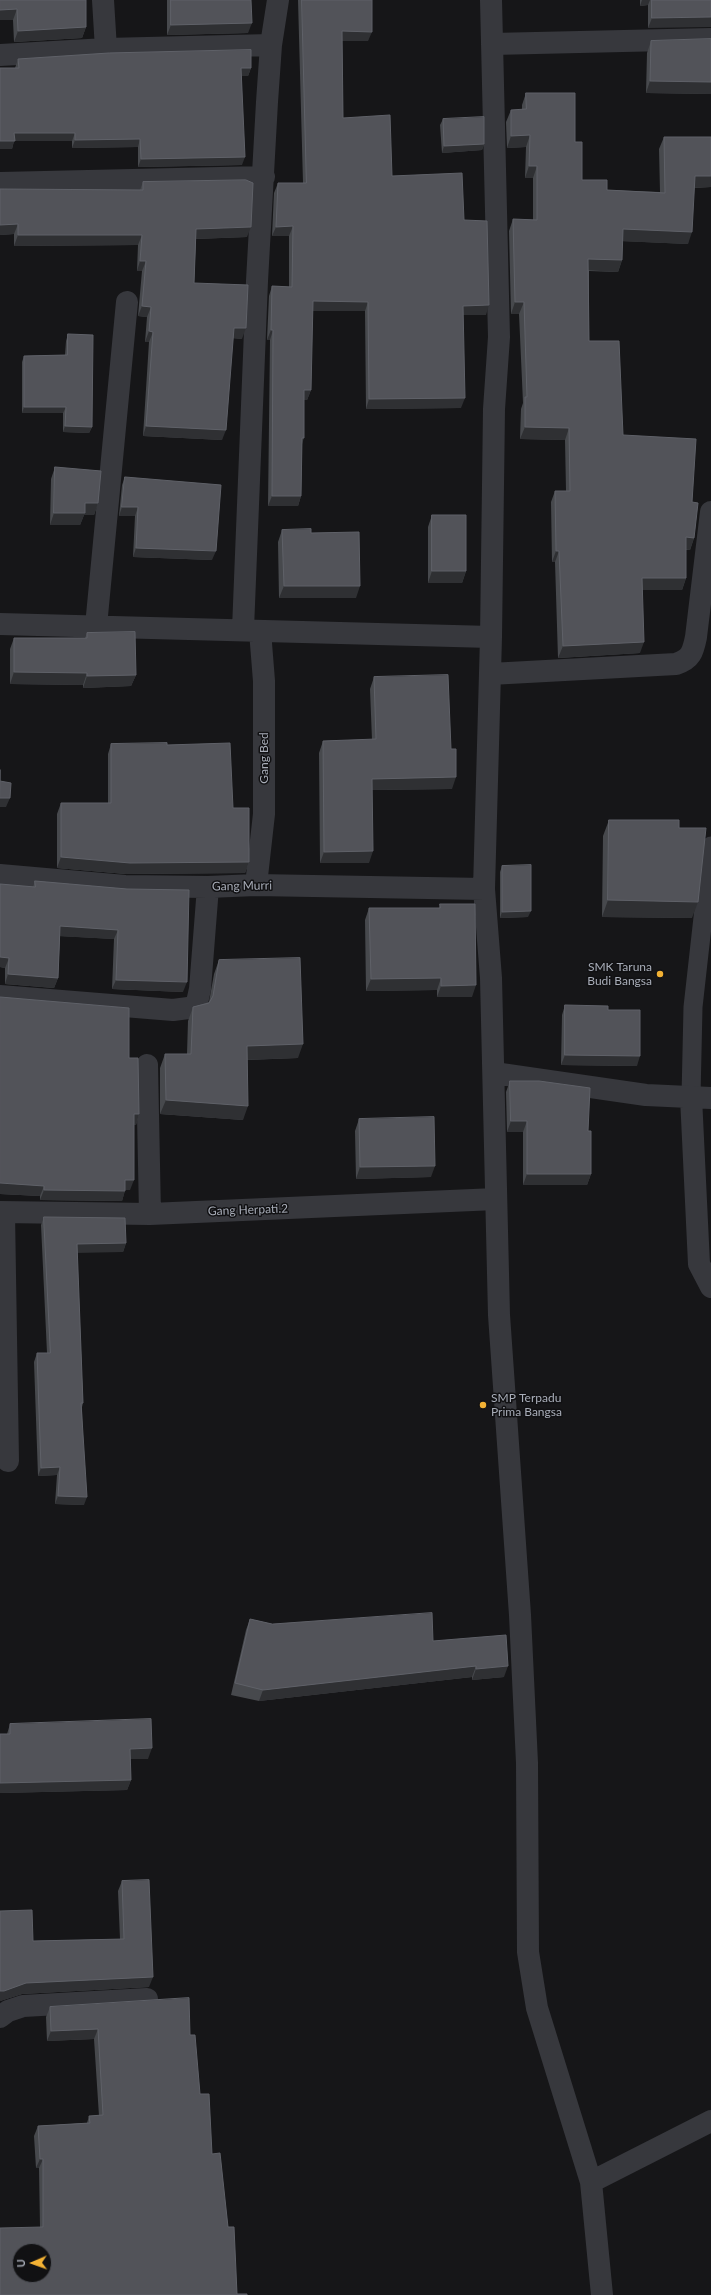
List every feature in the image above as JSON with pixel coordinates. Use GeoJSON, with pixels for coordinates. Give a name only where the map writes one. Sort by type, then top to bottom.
{"type":"FeatureCollection","features":[{"type":"Feature","properties":{"kind":"street"},"geometry":{"type":"LineString","coordinates":[[103,0],[106,49]]}},
{"type":"Feature","properties":{"kind":"street","name":"Gang Bed"},"geometry":{"type":"LineString","coordinates":[[256,885],[264,814],[264,681],[252,630],[256,289],[271,45],[278,0]]}},
{"type":"Feature","properties":{"kind":"street"},"geometry":{"type":"LineString","coordinates":[[491,0],[499,337],[494,409],[491,532],[491,637],[484,889],[491,978],[499,1315],[520,1615],[527,1763],[528,1952],[538,2008],[591,2182],[602,2295]]}},
{"type":"Feature","properties":{"kind":"street"},"geometry":{"type":"LineString","coordinates":[[492,44],[711,39]]}},
{"type":"Feature","properties":{"kind":"street"},"geometry":{"type":"LineString","coordinates":[[0,55],[106,49],[271,45]]}},
{"type":"Feature","properties":{"kind":"street"},"geometry":{"type":"LineString","coordinates":[[0,183],[264,177]]}},
{"type":"Feature","properties":{"kind":"street"},"geometry":{"type":"LineString","coordinates":[[96,626],[127,302]]}},
{"type":"Feature","properties":{"kind":"street"},"geometry":{"type":"LineString","coordinates":[[490,674],[676,664],[686,661],[693,654],[696,637],[711,512]]}},
{"type":"Feature","properties":{"kind":"street"},"geometry":{"type":"LineString","coordinates":[[0,624],[491,637]]}},
{"type":"Feature","properties":{"kind":"street","name":"Gang Murri"},"geometry":{"type":"LineString","coordinates":[[0,875],[125,886],[208,887],[256,885],[484,889]]}},
{"type":"Feature","properties":{"kind":"street"},"geometry":{"type":"LineString","coordinates":[[0,996],[174,1010],[196,1007],[200,989],[208,887]]}},
{"type":"Feature","properties":{"kind":"street"},"geometry":{"type":"LineString","coordinates":[[147,1065],[150,1214]]}},
{"type":"Feature","properties":{"kind":"street"},"geometry":{"type":"LineString","coordinates":[[494,1073],[646,1095],[701,1097],[699,1264],[711,1287]]}},
{"type":"Feature","properties":{"kind":"street","name":"Gang Herpati.2"},"geometry":{"type":"LineString","coordinates":[[2,1212],[150,1214],[496,1199]]}},
{"type":"Feature","properties":{"kind":"street"},"geometry":{"type":"LineString","coordinates":[[2,1212],[8,1462]]}},
{"type":"Feature","properties":{"kind":"street"},"geometry":{"type":"LineString","coordinates":[[0,2017],[8,2011],[23,2006],[147,1999]]}},
{"type":"Feature","properties":{"kind":"street"},"geometry":{"type":"LineString","coordinates":[[591,2182],[711,2120]]}},
{"type":"Feature","properties":{"kind":"lane"},"geometry":{"type":"LineString","coordinates":[[701,1097],[693,1006],[711,846]]}},
{"type":"Feature","properties":{"kind":"building"},"geometry":{"type":"Polygon","coordinates":[[[0,0],[86,0],[86,27],[18,31],[17,9],[0,10],[0,0]]]}},
{"type":"Feature","properties":{"kind":"building"},"geometry":{"type":"Polygon","coordinates":[[[171,0],[251,0],[252,23],[171,25],[171,0]]]}},
{"type":"Feature","properties":{"kind":"building"},"geometry":{"type":"Polygon","coordinates":[[[302,0],[372,0],[372,32],[342,31],[343,118],[390,115],[392,176],[462,173],[464,220],[487,221],[489,305],[463,306],[465,398],[369,399],[368,302],[313,301],[311,390],[304,390],[304,438],[302,438],[301,496],[272,496],[272,286],[292,287],[293,226],[276,227],[278,183],[306,183],[302,0]]]}},
{"type":"Feature","properties":{"kind":"building"},"geometry":{"type":"Polygon","coordinates":[[[652,0],[711,0],[711,17],[652,18],[652,0]]]}},
{"type":"Feature","properties":{"kind":"building"},"geometry":{"type":"Polygon","coordinates":[[[711,39],[711,82],[650,81],[651,41],[711,39]]]}},
{"type":"Feature","properties":{"kind":"building"},"geometry":{"type":"Polygon","coordinates":[[[251,50],[251,68],[241,68],[245,157],[141,159],[140,139],[75,140],[75,133],[14,133],[15,141],[0,141],[0,68],[19,68],[18,59],[109,53],[251,50]]]}},
{"type":"Feature","properties":{"kind":"building"},"geometry":{"type":"Polygon","coordinates":[[[526,93],[575,93],[575,142],[582,142],[582,180],[607,180],[607,190],[665,193],[664,137],[711,137],[711,176],[695,176],[692,232],[623,229],[622,260],[588,259],[589,341],[619,341],[623,435],[696,439],[692,502],[698,503],[694,538],[686,537],[686,578],[642,578],[644,642],[563,646],[559,551],[556,551],[555,491],[570,491],[569,428],[525,427],[525,397],[527,397],[524,302],[515,302],[513,219],[537,220],[537,166],[529,166],[530,135],[511,136],[511,110],[526,109],[526,93]]]}},
{"type":"Feature","properties":{"kind":"building"},"geometry":{"type":"Polygon","coordinates":[[[484,117],[484,144],[444,146],[443,119],[484,117]]]}},
{"type":"Feature","properties":{"kind":"building"},"geometry":{"type":"Polygon","coordinates":[[[246,180],[253,183],[251,227],[196,229],[194,283],[248,285],[246,328],[234,328],[226,430],[146,426],[153,332],[149,331],[151,307],[142,306],[146,261],[140,261],[142,235],[18,235],[18,224],[0,225],[0,189],[143,190],[143,182],[246,180]]]}},
{"type":"Feature","properties":{"kind":"building"},"geometry":{"type":"Polygon","coordinates":[[[68,334],[93,335],[92,427],[65,426],[66,407],[24,407],[24,356],[67,355],[68,334]]]}},
{"type":"Feature","properties":{"kind":"building"},"geometry":{"type":"Polygon","coordinates":[[[55,467],[101,471],[98,503],[85,503],[85,513],[54,513],[55,467]]]}},
{"type":"Feature","properties":{"kind":"building"},"geometry":{"type":"Polygon","coordinates":[[[125,477],[221,485],[216,551],[136,548],[138,507],[122,507],[125,477]]]}},
{"type":"Feature","properties":{"kind":"building"},"geometry":{"type":"Polygon","coordinates":[[[432,515],[466,515],[466,571],[432,571],[432,515]]]}},
{"type":"Feature","properties":{"kind":"building"},"geometry":{"type":"Polygon","coordinates":[[[311,529],[311,533],[359,532],[360,586],[284,586],[282,530],[311,529]]]}},
{"type":"Feature","properties":{"kind":"building"},"geometry":{"type":"Polygon","coordinates":[[[135,632],[136,675],[87,676],[87,673],[14,672],[14,638],[87,638],[87,633],[135,632]]]}},
{"type":"Feature","properties":{"kind":"building"},"geometry":{"type":"Polygon","coordinates":[[[448,675],[451,749],[456,749],[456,777],[372,779],[373,851],[324,852],[323,741],[376,739],[374,677],[448,675]]]}},
{"type":"Feature","properties":{"kind":"building"},"geometry":{"type":"Polygon","coordinates":[[[167,743],[167,745],[230,743],[233,808],[249,808],[249,862],[130,863],[61,857],[61,803],[111,803],[111,744],[167,743]]]}},
{"type":"Feature","properties":{"kind":"building"},"geometry":{"type":"Polygon","coordinates":[[[0,781],[11,783],[10,798],[0,798],[0,781]]]}},
{"type":"Feature","properties":{"kind":"building"},"geometry":{"type":"Polygon","coordinates":[[[609,820],[679,820],[679,828],[706,828],[698,902],[608,900],[609,820]]]}},
{"type":"Feature","properties":{"kind":"building"},"geometry":{"type":"Polygon","coordinates":[[[531,865],[531,911],[502,912],[502,866],[531,865]]]}},
{"type":"Feature","properties":{"kind":"building"},"geometry":{"type":"Polygon","coordinates":[[[35,881],[127,889],[189,890],[187,982],[116,980],[118,930],[60,926],[58,978],[8,974],[9,958],[0,957],[0,884],[35,887],[35,881]]]}},
{"type":"Feature","properties":{"kind":"building"},"geometry":{"type":"Polygon","coordinates":[[[440,904],[475,904],[476,985],[441,986],[441,978],[371,979],[369,908],[440,908],[440,904]]]}},
{"type":"Feature","properties":{"kind":"building"},"geometry":{"type":"Polygon","coordinates":[[[300,958],[303,1044],[247,1046],[248,1106],[166,1100],[165,1054],[191,1054],[193,1007],[209,1003],[213,996],[219,960],[300,958]]]}},
{"type":"Feature","properties":{"kind":"building"},"geometry":{"type":"Polygon","coordinates":[[[0,997],[129,1008],[129,1058],[138,1058],[139,1114],[134,1114],[134,1180],[125,1180],[125,1191],[44,1190],[44,1186],[0,1183],[0,997]]]}},
{"type":"Feature","properties":{"kind":"building"},"geometry":{"type":"Polygon","coordinates":[[[565,1005],[608,1006],[608,1010],[640,1010],[640,1056],[565,1055],[565,1005]]]}},
{"type":"Feature","properties":{"kind":"building"},"geometry":{"type":"Polygon","coordinates":[[[510,1081],[539,1081],[590,1088],[588,1131],[591,1131],[591,1174],[527,1174],[527,1121],[511,1121],[510,1081]]]}},
{"type":"Feature","properties":{"kind":"building"},"geometry":{"type":"Polygon","coordinates":[[[434,1117],[435,1166],[360,1167],[359,1119],[434,1117]]]}},
{"type":"Feature","properties":{"kind":"building"},"geometry":{"type":"Polygon","coordinates":[[[44,1217],[125,1218],[126,1243],[77,1244],[83,1403],[81,1403],[87,1497],[58,1496],[60,1467],[41,1468],[37,1353],[50,1353],[44,1217]]]}},
{"type":"Feature","properties":{"kind":"building"},"geometry":{"type":"Polygon","coordinates":[[[432,1613],[433,1641],[506,1635],[508,1666],[476,1669],[476,1666],[263,1690],[235,1683],[250,1619],[272,1624],[432,1613]]]}},
{"type":"Feature","properties":{"kind":"building"},"geometry":{"type":"Polygon","coordinates":[[[151,1719],[152,1748],[130,1749],[131,1780],[0,1783],[0,1734],[10,1734],[10,1724],[151,1719]]]}},
{"type":"Feature","properties":{"kind":"building"},"geometry":{"type":"Polygon","coordinates":[[[149,1880],[153,1977],[26,1983],[0,1991],[0,1911],[32,1910],[33,1941],[124,1939],[122,1881],[149,1880]]]}},
{"type":"Feature","properties":{"kind":"building"},"geometry":{"type":"Polygon","coordinates":[[[189,1998],[190,2035],[195,2035],[200,2094],[209,2094],[212,2154],[220,2153],[228,2227],[234,2227],[237,2294],[247,2295],[0,2295],[0,2228],[43,2227],[43,2159],[40,2159],[38,2126],[90,2123],[89,2116],[103,2115],[98,2029],[51,2031],[50,2007],[189,1998]]]}},
{"type":"Feature","properties":{"kind":"place","name":"SMK Taruna Budi Bangsa"},"geometry":{"type":"Point","coordinates":[660,974]}},
{"type":"Feature","properties":{"kind":"place","name":"SMP Terpadu Prima Bangsa"},"geometry":{"type":"Point","coordinates":[483,1405]}}]}
